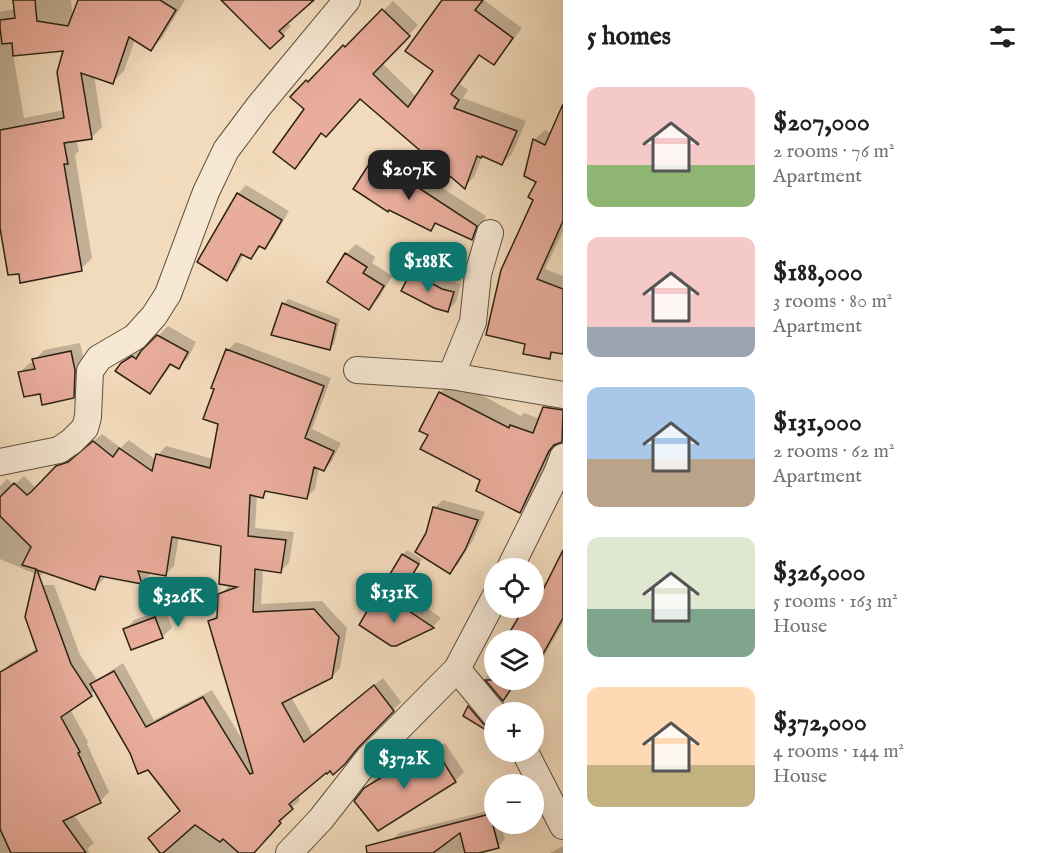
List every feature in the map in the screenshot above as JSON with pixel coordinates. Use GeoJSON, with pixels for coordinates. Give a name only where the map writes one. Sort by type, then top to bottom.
{"type":"FeatureCollection","features":[{"type":"Feature","properties":{"kind":"street"},"geometry":{"type":"LineString","coordinates":[[0,462],[59,450],[85,428],[88,417],[90,371],[99,358],[135,337],[154,316],[168,294],[206,192],[226,150],[259,106],[347,0]]}},
{"type":"Feature","properties":{"kind":"street"},"geometry":{"type":"LineString","coordinates":[[451,376],[473,322],[478,274],[490,232]]}},
{"type":"Feature","properties":{"kind":"street"},"geometry":{"type":"LineString","coordinates":[[357,370],[451,376],[563,395]]}},
{"type":"Feature","properties":{"kind":"street"},"geometry":{"type":"LineString","coordinates":[[515,558],[563,457]]}},
{"type":"Feature","properties":{"kind":"street"},"geometry":{"type":"LineString","coordinates":[[289,853],[321,819],[368,759],[457,669],[484,618]]}},
{"type":"Feature","properties":{"kind":"street"},"geometry":{"type":"LineString","coordinates":[[457,669],[484,702]]}},
{"type":"Feature","properties":{"kind":"street"},"geometry":{"type":"LineString","coordinates":[[530,762],[563,826]]}},
{"type":"Feature","properties":{"kind":"building"},"geometry":{"type":"Polygon","coordinates":[[[13,0],[35,0],[37,21],[68,26],[78,0],[160,0],[176,10],[151,51],[129,37],[113,84],[81,73],[92,139],[64,143],[68,164],[64,164],[82,271],[20,283],[19,274],[8,275],[0,228],[0,130],[64,118],[57,72],[63,51],[13,56],[12,43],[2,44],[0,20],[15,18],[13,0]]]}},
{"type":"Feature","properties":{"kind":"building"},"geometry":{"type":"Polygon","coordinates":[[[221,0],[314,0],[279,31],[284,36],[270,49],[221,0]]]}},
{"type":"Feature","properties":{"kind":"building"},"geometry":{"type":"Polygon","coordinates":[[[442,0],[483,0],[475,10],[513,38],[494,65],[479,55],[451,94],[459,100],[454,108],[517,131],[502,165],[477,156],[465,189],[360,99],[326,137],[321,133],[295,169],[273,152],[304,109],[290,97],[306,80],[308,82],[343,45],[345,47],[382,9],[410,36],[373,74],[408,107],[433,71],[405,51],[442,0]]]}},
{"type":"Feature","properties":{"kind":"building"},"geometry":{"type":"Polygon","coordinates":[[[563,104],[563,221],[537,279],[563,289],[563,354],[551,352],[550,359],[523,354],[525,344],[486,335],[501,270],[533,200],[528,197],[536,182],[524,176],[533,139],[545,145],[563,104]]]}},
{"type":"Feature","properties":{"kind":"building"},"geometry":{"type":"Polygon","coordinates":[[[373,158],[477,226],[472,240],[435,223],[431,231],[389,210],[388,212],[353,189],[373,158]]]}},
{"type":"Feature","properties":{"kind":"building"},"geometry":{"type":"Polygon","coordinates":[[[237,193],[282,220],[265,249],[259,246],[251,259],[241,254],[227,281],[197,262],[237,193]]]}},
{"type":"Feature","properties":{"kind":"building"},"geometry":{"type":"Polygon","coordinates":[[[345,253],[367,267],[363,273],[384,286],[369,310],[327,282],[345,253]]]}},
{"type":"Feature","properties":{"kind":"building"},"geometry":{"type":"Polygon","coordinates":[[[411,272],[442,289],[454,292],[448,312],[434,308],[401,291],[411,272]]]}},
{"type":"Feature","properties":{"kind":"building"},"geometry":{"type":"Polygon","coordinates":[[[282,303],[336,324],[330,350],[271,335],[282,303]]]}},
{"type":"Feature","properties":{"kind":"building"},"geometry":{"type":"Polygon","coordinates":[[[157,335],[188,352],[179,369],[170,364],[150,394],[115,371],[121,363],[132,356],[136,359],[157,335]]]}},
{"type":"Feature","properties":{"kind":"building"},"geometry":{"type":"Polygon","coordinates":[[[226,349],[324,386],[305,438],[334,451],[324,471],[314,467],[307,499],[265,491],[263,498],[250,495],[248,536],[286,540],[281,573],[255,569],[253,612],[314,609],[339,637],[332,678],[282,703],[304,742],[374,685],[394,711],[333,775],[330,771],[326,773],[289,804],[293,809],[279,821],[281,823],[254,853],[239,853],[223,839],[220,842],[195,825],[163,853],[160,853],[148,838],[180,811],[148,770],[138,774],[130,753],[90,684],[114,671],[146,727],[203,697],[250,774],[253,773],[208,621],[217,618],[218,594],[237,587],[219,584],[221,546],[172,537],[166,576],[138,571],[142,584],[100,576],[95,590],[37,570],[71,664],[92,696],[61,717],[80,752],[78,753],[101,803],[63,821],[86,853],[11,853],[0,829],[0,672],[37,651],[25,617],[36,569],[22,565],[31,547],[0,516],[0,497],[14,483],[27,495],[56,466],[68,462],[93,441],[113,457],[119,448],[152,471],[156,454],[210,468],[218,424],[203,419],[214,389],[211,388],[226,349]]]}},
{"type":"Feature","properties":{"kind":"building"},"geometry":{"type":"Polygon","coordinates":[[[71,351],[75,370],[74,398],[42,405],[40,394],[24,397],[18,372],[35,369],[32,359],[71,351]]]}},
{"type":"Feature","properties":{"kind":"building"},"geometry":{"type":"Polygon","coordinates":[[[439,392],[509,428],[510,425],[533,433],[543,407],[563,410],[562,442],[554,445],[549,451],[520,513],[476,491],[480,480],[420,449],[428,435],[419,431],[439,392]]]}},
{"type":"Feature","properties":{"kind":"building"},"geometry":{"type":"Polygon","coordinates":[[[433,507],[478,520],[465,550],[450,574],[415,552],[426,533],[433,507]]]}},
{"type":"Feature","properties":{"kind":"building"},"geometry":{"type":"Polygon","coordinates":[[[563,550],[563,618],[544,652],[544,630],[511,630],[518,618],[544,618],[544,588],[563,550]]]}},
{"type":"Feature","properties":{"kind":"building"},"geometry":{"type":"Polygon","coordinates":[[[402,554],[419,564],[402,592],[381,589],[402,554]]]}},
{"type":"Feature","properties":{"kind":"building"},"geometry":{"type":"Polygon","coordinates":[[[400,605],[434,628],[396,646],[391,646],[359,625],[370,606],[400,605]]]}},
{"type":"Feature","properties":{"kind":"building"},"geometry":{"type":"Polygon","coordinates":[[[155,617],[163,638],[131,650],[123,629],[155,617]]]}},
{"type":"Feature","properties":{"kind":"building"},"geometry":{"type":"Polygon","coordinates":[[[494,690],[510,690],[503,701],[494,690]]]}},
{"type":"Feature","properties":{"kind":"building"},"geometry":{"type":"Polygon","coordinates":[[[468,706],[484,725],[484,729],[463,716],[468,706]]]}},
{"type":"Feature","properties":{"kind":"building"},"geometry":{"type":"Polygon","coordinates":[[[436,750],[456,782],[378,831],[354,801],[364,788],[405,763],[408,768],[436,750]]]}},
{"type":"Feature","properties":{"kind":"building"},"geometry":{"type":"Polygon","coordinates":[[[484,816],[484,834],[495,834],[499,848],[479,853],[465,853],[460,833],[433,853],[367,853],[366,846],[484,816]]]}}]}
